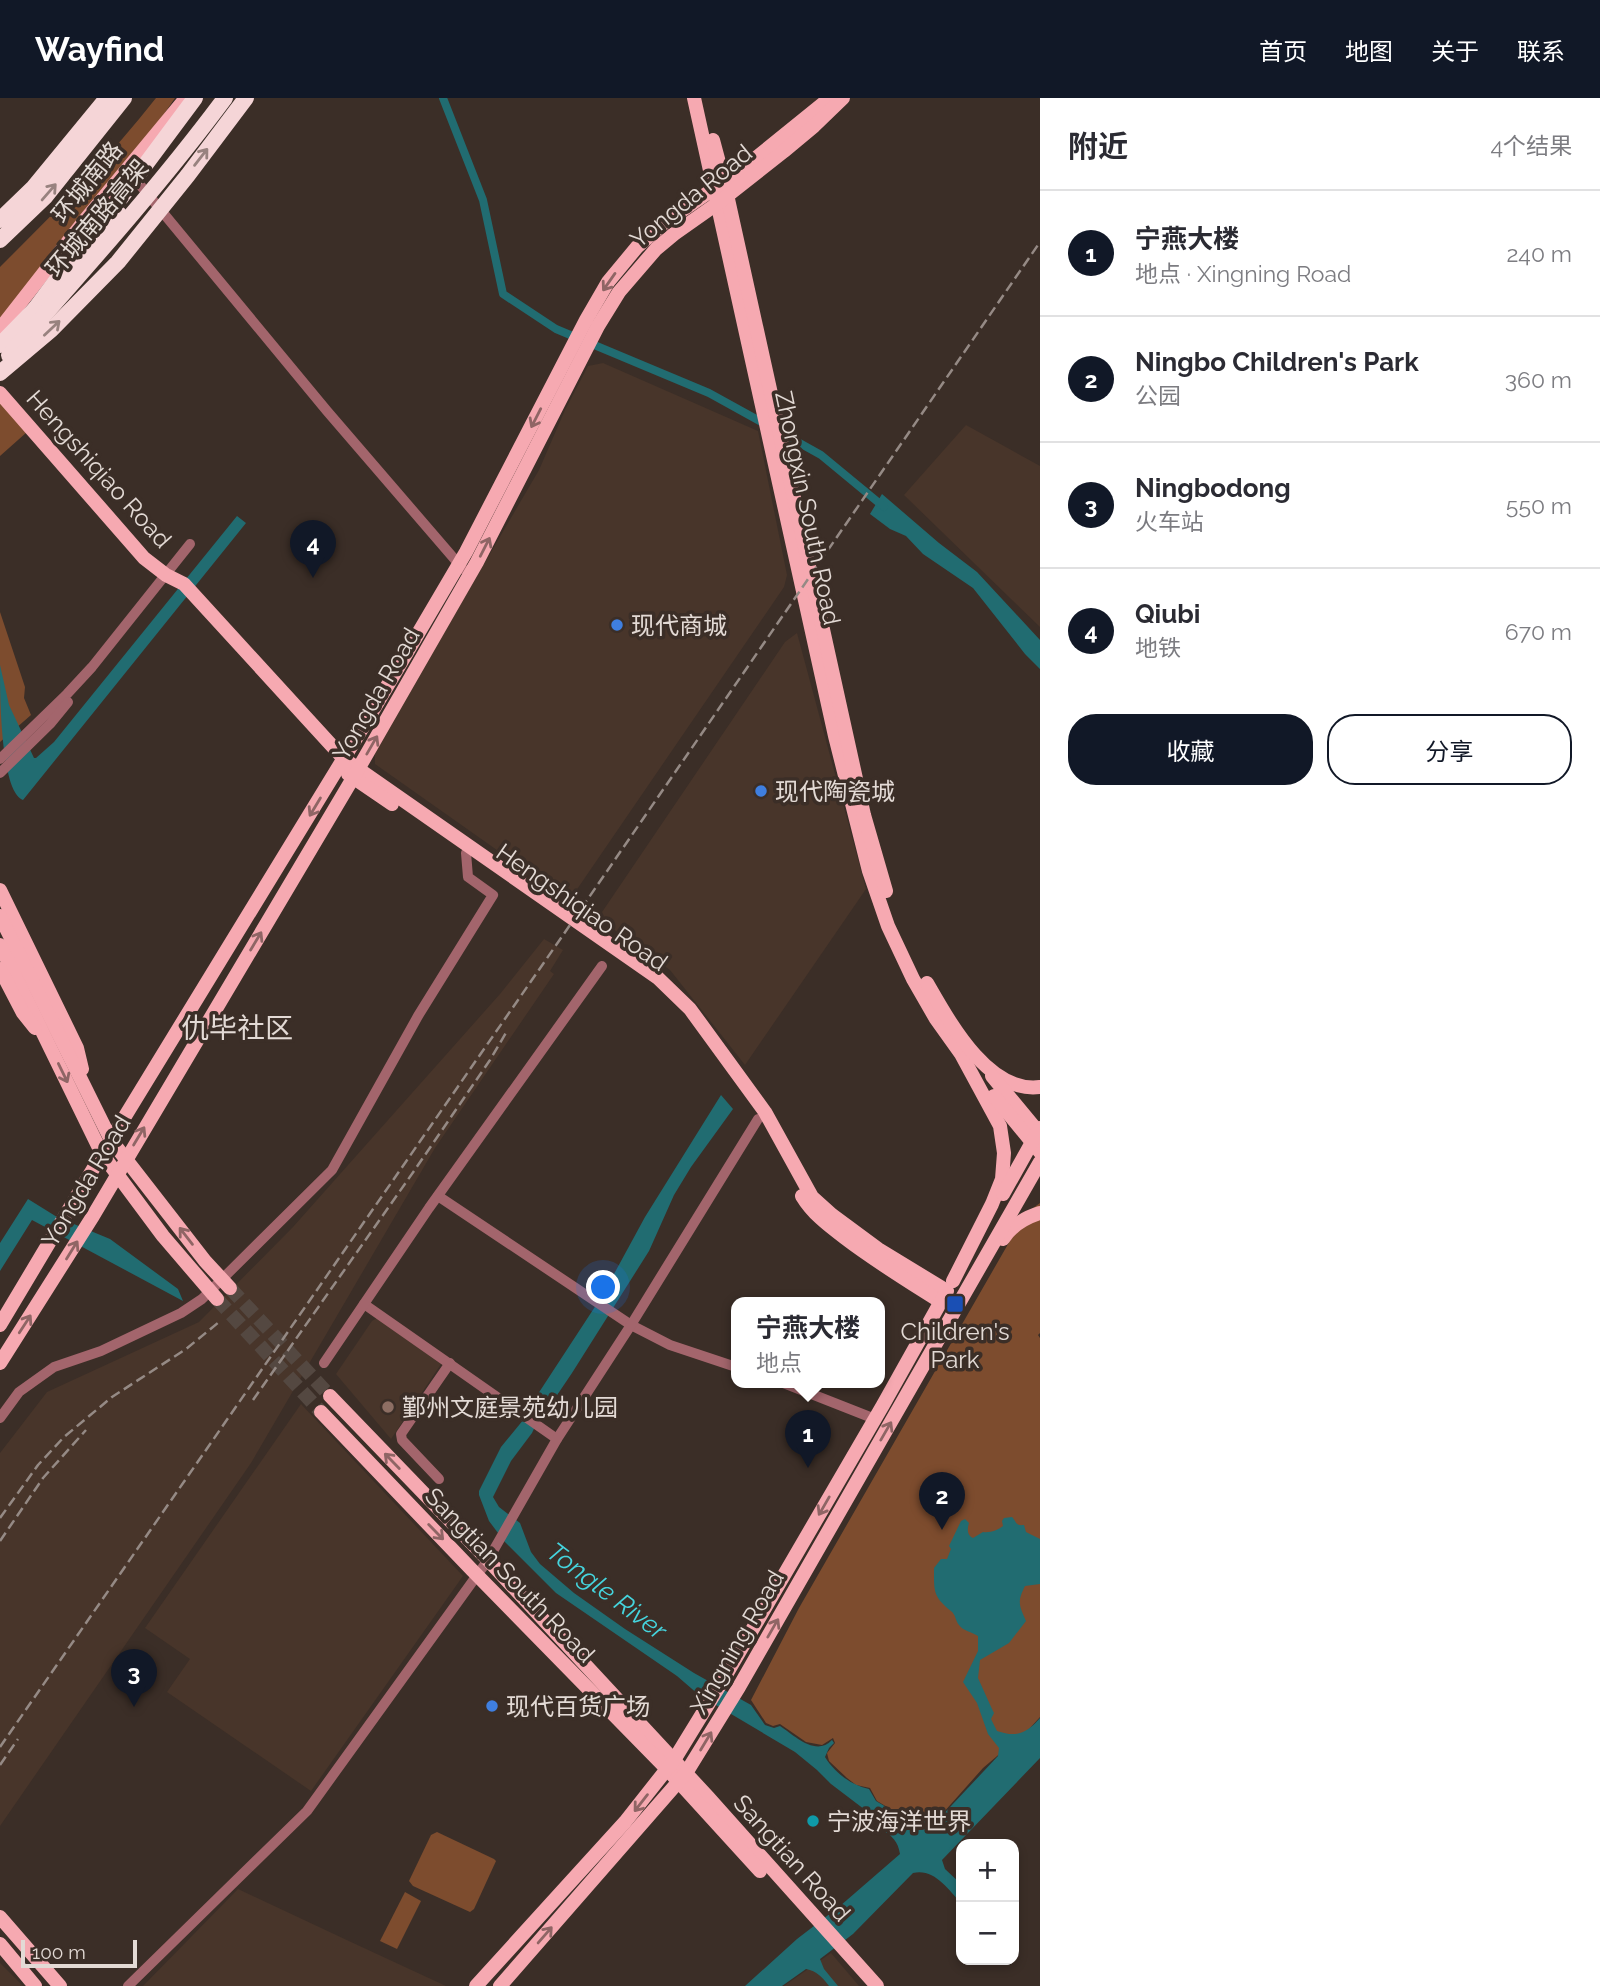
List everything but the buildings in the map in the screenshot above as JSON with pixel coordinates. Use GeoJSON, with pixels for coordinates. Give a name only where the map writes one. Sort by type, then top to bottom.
{"type":"FeatureCollection","features":[{"type":"Feature","properties":{"kind":"highway"},"geometry":{"type":"LineString","coordinates":[[0,220],[33,188],[107,98]]}},
{"type":"Feature","properties":{"kind":"highway"},"geometry":{"type":"LineString","coordinates":[[0,240],[45,197],[124,98]]}},
{"type":"Feature","properties":{"kind":"highway"},"geometry":{"type":"LineString","coordinates":[[32,313],[195,98]]}},
{"type":"Feature","properties":{"kind":"highway","name":"环城南路高架"},"geometry":{"type":"LineString","coordinates":[[0,345],[32,313],[176,149],[212,98]]}},
{"type":"Feature","properties":{"kind":"highway"},"geometry":{"type":"LineString","coordinates":[[0,373],[51,330],[118,262],[236,100]]}},
{"type":"Feature","properties":{"kind":"highway","name":"环城南路高架"},"geometry":{"type":"LineString","coordinates":[[0,363],[236,100]]}},
{"type":"Feature","properties":{"kind":"main road","name":"环城南路"},"geometry":{"type":"LineString","coordinates":[[0,329],[186,98]]}},
{"type":"Feature","properties":{"kind":"main road","name":"Zhongxin South Road"},"geometry":{"type":"LineString","coordinates":[[694,98],[721,192],[855,818],[869,872],[893,924],[913,979],[936,1018],[965,1051]]}},
{"type":"Feature","properties":{"kind":"main road","name":"Zhongxin South Road"},"geometry":{"type":"LineString","coordinates":[[703,98],[718,164],[721,192]]}},
{"type":"Feature","properties":{"kind":"main road","name":"Yongda Road"},"geometry":{"type":"LineString","coordinates":[[721,192],[830,98]]}},
{"type":"Feature","properties":{"kind":"main road","name":"Yongda Road"},"geometry":{"type":"LineString","coordinates":[[0,1363],[93,1216],[356,774],[469,576],[592,323],[608,282],[637,247],[664,223],[721,192],[814,126],[843,98]]}},
{"type":"Feature","properties":{"kind":"main road"},"geometry":{"type":"LineString","coordinates":[[0,363],[106,252],[236,100]]}},
{"type":"Feature","properties":{"kind":"main road","name":"Yongda Road"},"geometry":{"type":"LineString","coordinates":[[0,1325],[341,763],[459,564],[574,359]]}},
{"type":"Feature","properties":{"kind":"main road","name":"Hengshiqiao Road"},"geometry":{"type":"LineString","coordinates":[[0,393],[144,558],[166,575],[186,600],[341,763],[545,909],[643,975],[681,1010],[750,1105],[806,1202],[818,1217],[872,1258],[947,1291]]}},
{"type":"Feature","properties":{"kind":"main road","name":"Hengshiqiao Road"},"geometry":{"type":"LineString","coordinates":[[356,774],[667,986],[690,1009],[765,1112],[812,1196],[832,1215],[878,1249],[947,1291]]}},
{"type":"Feature","properties":{"kind":"main road"},"geometry":{"type":"LineString","coordinates":[[0,890],[77,1048],[83,1084]]}},
{"type":"Feature","properties":{"kind":"main road"},"geometry":{"type":"LineString","coordinates":[[0,916],[111,1140],[205,1261],[230,1288]]}},
{"type":"Feature","properties":{"kind":"main road"},"geometry":{"type":"LineString","coordinates":[[0,945],[102,1154],[209,1299]]}},
{"type":"Feature","properties":{"kind":"main road"},"geometry":{"type":"LineString","coordinates":[[0,969],[23,1013],[50,1046]]}},
{"type":"Feature","properties":{"kind":"main road"},"geometry":{"type":"LineString","coordinates":[[965,1051],[1009,1082],[1021,1087],[1036,1087]]}},
{"type":"Feature","properties":{"kind":"main road"},"geometry":{"type":"LineString","coordinates":[[965,1051],[1038,1137]]}},
{"type":"Feature","properties":{"kind":"main road","name":"Xingning Road"},"geometry":{"type":"LineString","coordinates":[[947,1291],[999,1191],[1004,1153],[1000,1126],[965,1051]]}},
{"type":"Feature","properties":{"kind":"main road","name":"Xingning Road"},"geometry":{"type":"LineString","coordinates":[[476,1986],[625,1822],[671,1765],[708,1706],[1038,1137]]}},
{"type":"Feature","properties":{"kind":"main road","name":"Xingning Road"},"geometry":{"type":"LineString","coordinates":[[500,1986],[683,1778],[739,1687],[1040,1162]]}},
{"type":"Feature","properties":{"kind":"main road","name":"Xingning Road"},"geometry":{"type":"LineString","coordinates":[[968,1288],[983,1271],[1009,1231],[1018,1222],[1040,1213]]}},
{"type":"Feature","properties":{"kind":"main road","name":"Sangtian South Road"},"geometry":{"type":"LineString","coordinates":[[330,1396],[488,1560],[671,1765]]}},
{"type":"Feature","properties":{"kind":"main road","name":"Sangtian South Road"},"geometry":{"type":"LineString","coordinates":[[321,1412],[477,1575],[671,1765]]}},
{"type":"Feature","properties":{"kind":"main road","name":"Sangtian Road"},"geometry":{"type":"LineString","coordinates":[[671,1765],[795,1904],[854,1967],[877,1986]]}},
{"type":"Feature","properties":{"kind":"main road"},"geometry":{"type":"LineString","coordinates":[[0,1917],[60,1986]]}},
{"type":"Feature","properties":{"kind":"main road"},"geometry":{"type":"LineString","coordinates":[[0,1944],[35,1986]]}},
{"type":"Feature","properties":{"kind":"main road","name":"Sangtian Road"},"geometry":{"type":"LineString","coordinates":[[854,1967],[864,1986]]}},
{"type":"Feature","properties":{"kind":"street"},"geometry":{"type":"LineString","coordinates":[[127,169],[327,411],[469,576]]}},
{"type":"Feature","properties":{"kind":"street"},"geometry":{"type":"LineString","coordinates":[[0,759],[92,667],[190,544]]}},
{"type":"Feature","properties":{"kind":"street"},"geometry":{"type":"LineString","coordinates":[[0,773],[50,724],[74,695],[92,667]]}},
{"type":"Feature","properties":{"kind":"street"},"geometry":{"type":"LineString","coordinates":[[0,1418],[19,1392],[54,1367],[101,1351],[209,1299],[232,1269],[332,1170],[418,1016],[493,895],[468,877],[466,853]]}},
{"type":"Feature","properties":{"kind":"street"},"geometry":{"type":"LineString","coordinates":[[324,1363],[438,1196],[602,966]]}},
{"type":"Feature","properties":{"kind":"street"},"geometry":{"type":"LineString","coordinates":[[129,1986],[307,1811],[488,1560],[557,1438],[631,1325],[758,1119]]}},
{"type":"Feature","properties":{"kind":"street"},"geometry":{"type":"LineString","coordinates":[[438,1196],[631,1325],[670,1345],[731,1365]]}},
{"type":"Feature","properties":{"kind":"street"},"geometry":{"type":"LineString","coordinates":[[364,1304],[557,1438]]}},
{"type":"Feature","properties":{"kind":"street"},"geometry":{"type":"LineString","coordinates":[[439,1479],[402,1440],[401,1434],[450,1363]]}},
{"type":"Feature","properties":{"kind":"street"},"geometry":{"type":"LineString","coordinates":[[796,1388],[875,1419]]}},
{"type":"Feature","properties":{"kind":"shaded area"},"geometry":{"type":"Polygon","coordinates":[[[156,98],[175,98],[148,137],[0,319],[0,267],[100,164],[156,98]]]}},
{"type":"Feature","properties":{"kind":"shaded area"},"geometry":{"type":"Polygon","coordinates":[[[603,363],[758,431],[787,575],[784,587],[569,901],[375,764],[375,750],[539,470],[588,366],[603,363]]]}},
{"type":"Feature","properties":{"kind":"shaded area"},"geometry":{"type":"Polygon","coordinates":[[[0,401],[27,432],[0,456],[0,401]]]}},
{"type":"Feature","properties":{"kind":"shaded area"},"geometry":{"type":"Polygon","coordinates":[[[966,425],[1040,466],[1040,627],[904,495],[966,425]]]}},
{"type":"Feature","properties":{"kind":"shaded area"},"geometry":{"type":"Polygon","coordinates":[[[0,612],[25,687],[24,698],[31,715],[0,742],[0,612]]]}},
{"type":"Feature","properties":{"kind":"shaded area","name":"现代陶瓷城"},"geometry":{"type":"Polygon","coordinates":[[[797,633],[866,889],[745,1065],[670,970],[598,918],[785,642],[797,633]]]}},
{"type":"Feature","properties":{"kind":"shaded area"},"geometry":{"type":"Polygon","coordinates":[[[544,939],[563,950],[550,971],[554,974],[435,1148],[251,1463],[0,1826],[0,1453],[47,1392],[199,1322],[293,1227],[500,994],[544,939]]]}},
{"type":"Feature","properties":{"kind":"shaded area"},"geometry":{"type":"Polygon","coordinates":[[[1040,1203],[1040,1717],[983,1768],[935,1822],[914,1820],[877,1801],[870,1788],[856,1785],[829,1761],[827,1753],[835,1743],[833,1738],[822,1745],[806,1742],[780,1724],[773,1726],[766,1723],[751,1700],[799,1608],[1015,1232],[1029,1211],[1040,1203]]]}},
{"type":"Feature","properties":{"kind":"shaded area","name":"鄞州文庭景苑幼儿园"},"geometry":{"type":"Polygon","coordinates":[[[377,1318],[441,1364],[391,1439],[336,1374],[372,1321],[377,1318]]]}},
{"type":"Feature","properties":{"kind":"shaded area"},"geometry":{"type":"Polygon","coordinates":[[[301,1404],[463,1576],[311,1791],[167,1692],[190,1659],[145,1628],[301,1404]]]}},
{"type":"Feature","properties":{"kind":"shaded area"},"geometry":{"type":"Polygon","coordinates":[[[437,1832],[496,1861],[474,1909],[470,1912],[413,1886],[409,1881],[431,1835],[437,1832]]]}},
{"type":"Feature","properties":{"kind":"shaded area"},"geometry":{"type":"Polygon","coordinates":[[[238,1889],[351,1942],[446,1986],[143,1986],[238,1889]]]}},
{"type":"Feature","properties":{"kind":"shaded area"},"geometry":{"type":"Polygon","coordinates":[[[405,1892],[421,1901],[397,1949],[380,1941],[405,1892]]]}},
{"type":"Feature","properties":{"kind":"shaded area"},"geometry":{"type":"Polygon","coordinates":[[[831,1953],[859,1986],[784,1986],[831,1953]]]}},
{"type":"Feature","properties":{"kind":"shaded area"},"geometry":{"type":"Polygon","coordinates":[[[0,1963],[23,1986],[0,1986],[0,1963]]]}},
{"type":"Feature","properties":{"kind":"water"},"geometry":{"type":"Polygon","coordinates":[[[882,494],[977,572],[1040,640],[1040,669],[973,588],[923,554],[906,536],[890,529],[870,514],[882,494]]]}},
{"type":"Feature","properties":{"kind":"water"},"geometry":{"type":"Polygon","coordinates":[[[237,516],[246,523],[23,800],[15,793],[6,761],[1,717],[0,665],[9,705],[36,758],[54,742],[237,516]]]}},
{"type":"Feature","properties":{"kind":"water"},"geometry":{"type":"Polygon","coordinates":[[[721,1095],[733,1109],[691,1167],[674,1195],[649,1251],[572,1373],[511,1461],[493,1497],[499,1507],[520,1523],[531,1552],[540,1564],[574,1593],[694,1673],[751,1705],[765,1725],[774,1728],[780,1726],[812,1746],[826,1745],[832,1740],[834,1743],[825,1757],[844,1778],[869,1789],[876,1801],[914,1821],[936,1822],[998,1756],[999,1748],[988,1734],[977,1703],[963,1682],[978,1651],[978,1636],[961,1627],[953,1613],[938,1597],[934,1568],[941,1559],[947,1559],[951,1549],[949,1546],[961,1521],[965,1519],[969,1523],[969,1534],[973,1538],[983,1532],[999,1529],[1003,1526],[1004,1518],[1012,1517],[1018,1524],[1024,1525],[1026,1532],[1040,1539],[1040,1584],[1025,1586],[1020,1600],[1026,1621],[1009,1643],[980,1660],[978,1678],[994,1713],[991,1719],[997,1731],[1021,1733],[1040,1718],[1040,1758],[962,1839],[956,1839],[956,1845],[942,1860],[945,1869],[956,1879],[956,1897],[934,1877],[921,1872],[913,1873],[853,1934],[820,1959],[824,1969],[838,1986],[829,1986],[819,1975],[806,1969],[782,1986],[745,1986],[900,1854],[894,1839],[881,1829],[881,1822],[795,1752],[699,1695],[677,1676],[556,1593],[504,1541],[489,1521],[479,1495],[501,1447],[524,1419],[602,1296],[645,1217],[721,1095]]]}},
{"type":"Feature","properties":{"kind":"water"},"geometry":{"type":"Polygon","coordinates":[[[28,1199],[57,1217],[110,1239],[178,1289],[183,1301],[32,1220],[0,1271],[0,1243],[28,1199]]]}},
{"type":"Feature","properties":{"kind":"waterway"},"geometry":{"type":"LineString","coordinates":[[443,98],[483,200],[503,294],[556,329],[709,393],[767,425]]}},
{"type":"Feature","properties":{"kind":"waterway"},"geometry":{"type":"LineString","coordinates":[[778,431],[821,455],[884,507]]}},
{"type":"Feature","properties":{"kind":"tunnel"},"geometry":{"type":"LineString","coordinates":[[230,1288],[330,1396]]}},
{"type":"Feature","properties":{"kind":"tunnel"},"geometry":{"type":"LineString","coordinates":[[217,1299],[321,1412]]}},
{"type":"Feature","properties":{"kind":"railway"},"geometry":{"type":"LineString","coordinates":[[0,1747],[1040,242]]}},
{"type":"Feature","properties":{"kind":"railway"},"geometry":{"type":"LineString","coordinates":[[253,1400],[414,1171],[507,1031]]}},
{"type":"Feature","properties":{"kind":"railway"},"geometry":{"type":"LineString","coordinates":[[0,1518],[38,1465],[64,1437],[112,1397],[186,1349],[219,1322]]}},
{"type":"Feature","properties":{"kind":"railway"},"geometry":{"type":"LineString","coordinates":[[0,1541],[43,1478],[86,1430]]}},
{"type":"Feature","properties":{"kind":"railway"},"geometry":{"type":"LineString","coordinates":[[0,1765],[18,1739]]}},
{"type":"Feature","properties":{"kind":"place","name":"Qiubi"},"geometry":{"type":"Point","coordinates":[313,578]}},
{"type":"Feature","properties":{"kind":"place","name":"现代商城"},"geometry":{"type":"Point","coordinates":[617,625]}},
{"type":"Feature","properties":{"kind":"place","name":"现代陶瓷城"},"geometry":{"type":"Point","coordinates":[761,791]}},
{"type":"Feature","properties":{"kind":"place","name":"Children's Park"},"geometry":{"type":"Point","coordinates":[955,1304]}},
{"type":"Feature","properties":{"kind":"place","name":"鄞州文庭景苑幼儿园"},"geometry":{"type":"Point","coordinates":[388,1407]}},
{"type":"Feature","properties":{"kind":"place","name":"宁燕大楼"},"geometry":{"type":"Point","coordinates":[808,1468]}},
{"type":"Feature","properties":{"kind":"place","name":"Ningbo Children's Park"},"geometry":{"type":"Point","coordinates":[942,1530]}},
{"type":"Feature","properties":{"kind":"place","name":"现代百货广场"},"geometry":{"type":"Point","coordinates":[492,1706]}},
{"type":"Feature","properties":{"kind":"place","name":"Ningbodong"},"geometry":{"type":"Point","coordinates":[134,1707]}},
{"type":"Feature","properties":{"kind":"place","name":"宁波海洋世界"},"geometry":{"type":"Point","coordinates":[813,1821]}},
{"type":"Feature","properties":{"kind":"district","name":"仇毕社区"},"geometry":{"type":"Point","coordinates":[237,1028]}},
{"type":"Feature","properties":{"kind":"water label","name":"Tongle River"},"geometry":{"type":"Point","coordinates":[607,1591]}}]}
